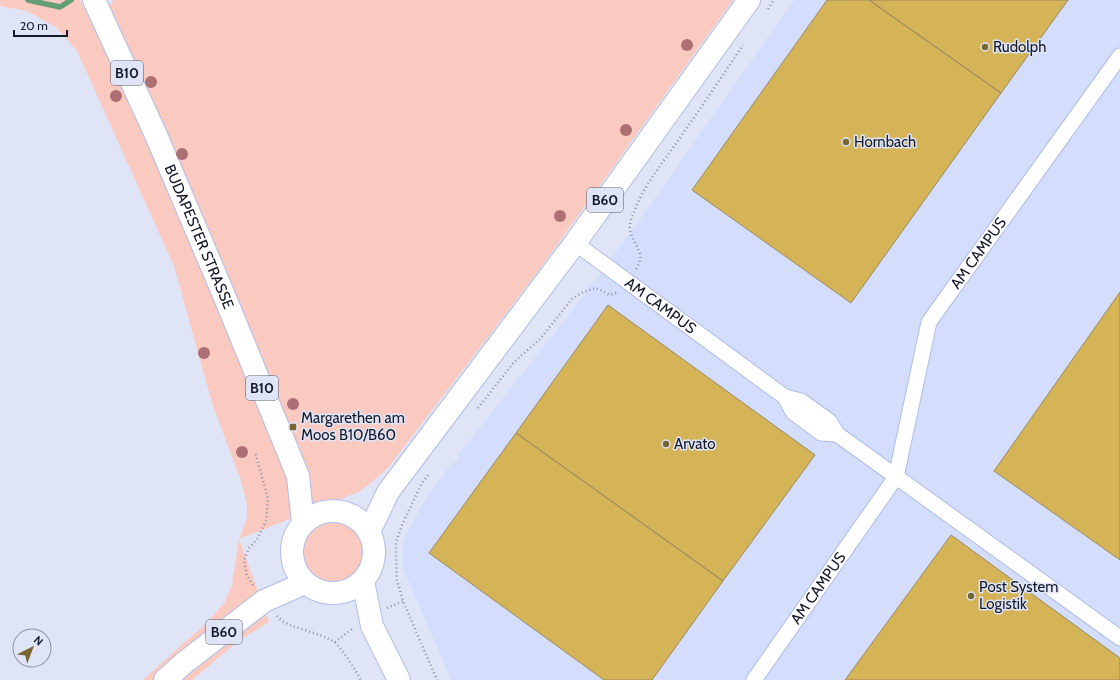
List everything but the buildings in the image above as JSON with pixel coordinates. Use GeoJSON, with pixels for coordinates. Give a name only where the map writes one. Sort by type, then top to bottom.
{"type":"FeatureCollection","features":[{"type":"Feature","properties":{"kind":"main road","name":"BUDAPESTER STRASSE"},"geometry":{"type":"LineString","coordinates":[[96,5],[156,135],[298,476],[303,523]]}},
{"type":"Feature","properties":{"kind":"main road","name":"B60"},"geometry":{"type":"LineString","coordinates":[[369,532],[388,492],[575,243],[757,7]]}},
{"type":"Feature","properties":{"kind":"main road","name":"BUDAPESTER STRASSE"},"geometry":{"type":"LineString","coordinates":[[298,476],[340,512]]}},
{"type":"Feature","properties":{"kind":"main road","name":"B60"},"geometry":{"type":"LineString","coordinates":[[340,512],[388,492]]}},
{"type":"Feature","properties":{"kind":"main road"},"geometry":{"type":"LineString","coordinates":[[340,512],[320,512],[303,523],[295,534],[291,548],[292,562],[297,574],[305,583],[320,592],[337,593],[351,589],[363,581],[372,626],[398,680]]}},
{"type":"Feature","properties":{"kind":"main road","name":"B10"},"geometry":{"type":"LineString","coordinates":[[340,512],[361,521],[369,532],[374,544],[374,558],[370,570],[363,581]]}},
{"type":"Feature","properties":{"kind":"main road","name":"B60"},"geometry":{"type":"LineString","coordinates":[[264,601],[292,562]]}},
{"type":"Feature","properties":{"kind":"main road","name":"B60"},"geometry":{"type":"LineString","coordinates":[[166,680],[184,663],[264,601],[305,583]]}},
{"type":"Feature","properties":{"kind":"main road"},"geometry":{"type":"LineString","coordinates":[[337,593],[372,626]]}},
{"type":"Feature","properties":{"kind":"street","name":"AM CAMPUS"},"geometry":{"type":"LineString","coordinates":[[754,680],[896,477],[929,322],[1120,56]]}},
{"type":"Feature","properties":{"kind":"street","name":"AM CAMPUS"},"geometry":{"type":"LineString","coordinates":[[575,243],[785,398],[793,412],[821,433],[837,434],[1120,638]]}},
{"type":"Feature","properties":{"kind":"path"},"geometry":{"type":"LineString","coordinates":[[757,7],[774,0]]}},
{"type":"Feature","properties":{"kind":"path"},"geometry":{"type":"LineString","coordinates":[[475,412],[514,362],[540,339],[572,299],[583,292],[596,288],[610,295],[616,293],[637,267],[641,257],[630,229],[638,202],[652,178],[747,40]]}},
{"type":"Feature","properties":{"kind":"path"},"geometry":{"type":"LineString","coordinates":[[255,452],[268,499],[266,521],[258,538],[249,548],[244,560],[247,576],[264,601],[280,620],[335,642],[361,680]]}},
{"type":"Feature","properties":{"kind":"path"},"geometry":{"type":"LineString","coordinates":[[429,474],[421,485],[402,526],[396,542],[396,558],[397,580],[403,601],[437,680]]}},
{"type":"Feature","properties":{"kind":"shaded area"},"geometry":{"type":"Polygon","coordinates":[[[0,0],[80,0],[88,16],[113,3],[112,0],[733,0],[539,270],[387,469],[361,491],[239,539],[247,519],[247,504],[241,481],[212,403],[174,266],[77,51],[57,28],[27,11],[0,6],[0,0]]]}},
{"type":"Feature","properties":{"kind":"shaded area"},"geometry":{"type":"Polygon","coordinates":[[[794,0],[1120,0],[1120,680],[451,680],[402,566],[403,540],[422,505],[453,461],[456,463],[460,457],[458,455],[568,316],[641,218],[794,0]]]}},
{"type":"Feature","properties":{"kind":"shaded area"},"geometry":{"type":"Polygon","coordinates":[[[333,523],[350,528],[358,536],[363,553],[358,570],[350,578],[333,583],[316,578],[308,570],[303,553],[308,536],[316,528],[333,523]]]}},
{"type":"Feature","properties":{"kind":"shaded area"},"geometry":{"type":"Polygon","coordinates":[[[239,539],[269,622],[241,639],[192,680],[143,680],[205,625],[225,602],[232,585],[239,539]]]}},
{"type":"Feature","properties":{"kind":"waterway"},"geometry":{"type":"LineString","coordinates":[[28,0],[60,7],[71,0]]}},
{"type":"Feature","properties":{"kind":"place","name":"Rudolph"},"geometry":{"type":"Point","coordinates":[985,47]}},
{"type":"Feature","properties":{"kind":"place","name":"Hornbach"},"geometry":{"type":"Point","coordinates":[846,142]}},
{"type":"Feature","properties":{"kind":"place","name":"Margarethen am Moos B10/B60"},"geometry":{"type":"Point","coordinates":[293,427]}},
{"type":"Feature","properties":{"kind":"place","name":"Arvato"},"geometry":{"type":"Point","coordinates":[666,444]}},
{"type":"Feature","properties":{"kind":"place","name":"Post System Logistik"},"geometry":{"type":"Point","coordinates":[971,596]}}]}
